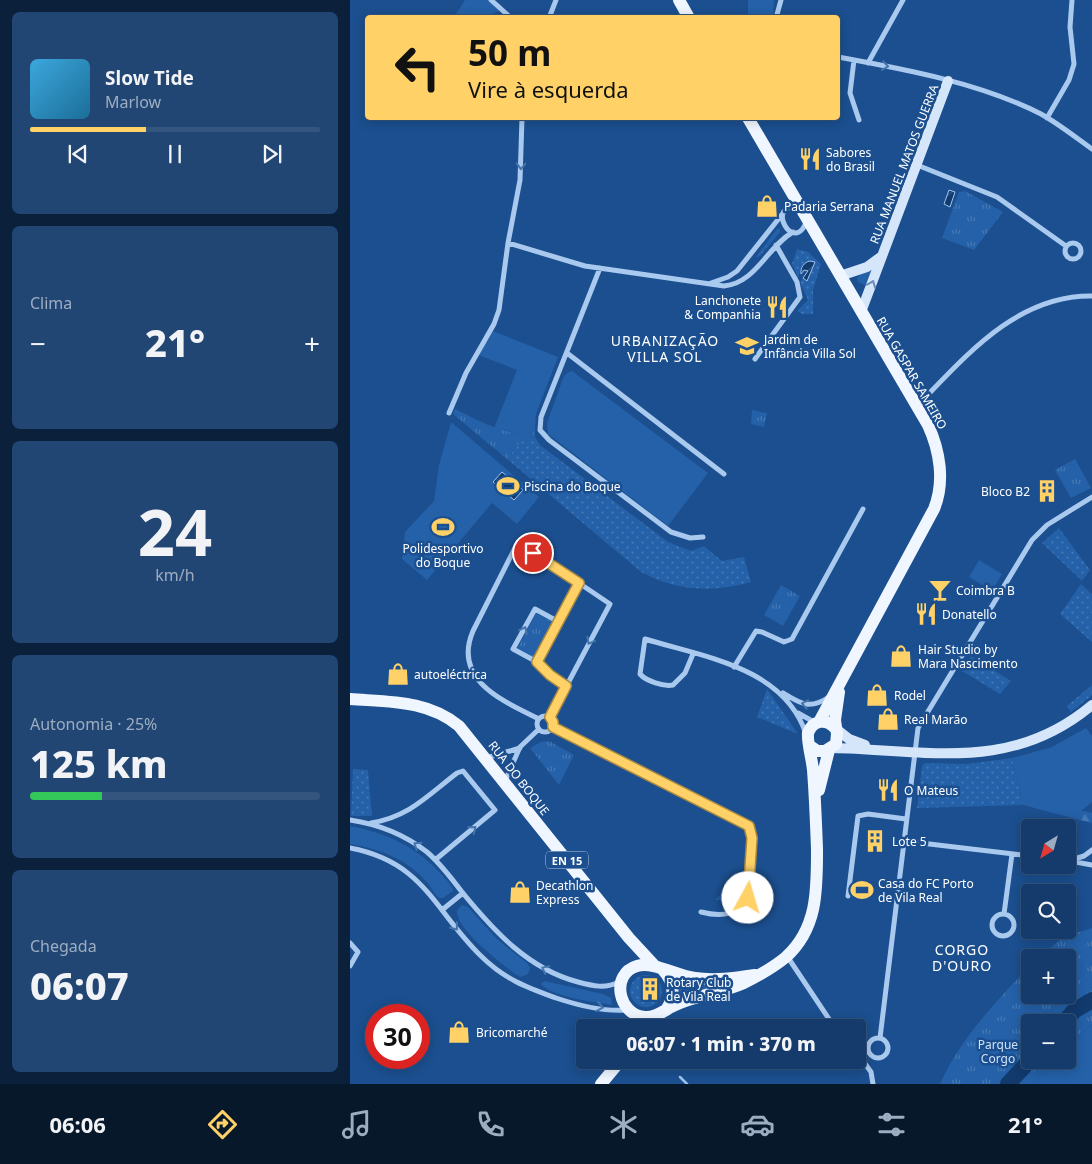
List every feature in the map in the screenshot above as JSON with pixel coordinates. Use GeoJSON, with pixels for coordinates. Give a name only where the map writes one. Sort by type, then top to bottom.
{"type":"FeatureCollection","features":[{"type":"Feature","properties":{"kind":"main road"},"geometry":{"type":"LineString","coordinates":[[679,0],[687,15]]}},
{"type":"Feature","properties":{"kind":"main road","name":"RUA MANUEL MATOS GUERRA"},"geometry":{"type":"LineString","coordinates":[[861,312],[948,81]]}},
{"type":"Feature","properties":{"kind":"main road","name":"RUA GASPAR SAMEIRO"},"geometry":{"type":"LineString","coordinates":[[749,120],[796,213],[814,231],[931,431],[938,454],[938,498],[930,517],[842,680]]}},
{"type":"Feature","properties":{"kind":"main road","name":"RUA MANUEL MATOS GUERRA"},"geometry":{"type":"LineString","coordinates":[[840,276],[867,267],[882,256]]}},
{"type":"Feature","properties":{"kind":"main road"},"geometry":{"type":"LineString","coordinates":[[630,1011],[645,1017],[742,984],[787,956],[805,934],[816,900],[816,803],[809,729],[818,722],[842,680]]}},
{"type":"Feature","properties":{"kind":"main road"},"geometry":{"type":"LineString","coordinates":[[816,803],[831,749],[838,739],[835,728],[835,712],[842,680]]}},
{"type":"Feature","properties":{"kind":"main road","name":"RUA DO BOQUE"},"geometry":{"type":"LineString","coordinates":[[350,699],[408,703],[436,711],[459,726],[629,938]]}},
{"type":"Feature","properties":{"kind":"main road"},"geometry":{"type":"LineString","coordinates":[[809,744],[817,751],[831,749],[875,749],[962,754],[1004,749],[1050,732],[1092,705]]}},
{"type":"Feature","properties":{"kind":"main road"},"geometry":{"type":"LineString","coordinates":[[818,722],[828,722],[852,741],[875,749]]}},
{"type":"Feature","properties":{"kind":"main road"},"geometry":{"type":"LineString","coordinates":[[629,938],[633,950],[631,968],[621,981],[621,997],[630,1011],[631,1019]]}},
{"type":"Feature","properties":{"kind":"main road","name":"EN 15"},"geometry":{"type":"LineString","coordinates":[[629,938],[672,984],[673,992],[664,1011],[657,1019]]}},
{"type":"Feature","properties":{"kind":"main road"},"geometry":{"type":"LineString","coordinates":[[631,968],[640,965],[700,979],[755,975]]}},
{"type":"Feature","properties":{"kind":"main road"},"geometry":{"type":"LineString","coordinates":[[601,1084],[614,1069]]}},
{"type":"Feature","properties":{"kind":"street"},"geometry":{"type":"LineString","coordinates":[[491,0],[508,15]]}},
{"type":"Feature","properties":{"kind":"street"},"geometry":{"type":"LineString","coordinates":[[550,15],[556,0]]}},
{"type":"Feature","properties":{"kind":"street"},"geometry":{"type":"LineString","coordinates":[[777,15],[781,0]]}},
{"type":"Feature","properties":{"kind":"street"},"geometry":{"type":"LineString","coordinates":[[868,63],[903,0]]}},
{"type":"Feature","properties":{"kind":"street"},"geometry":{"type":"LineString","coordinates":[[1047,118],[1068,80],[1074,64],[1070,27],[1072,0]]}},
{"type":"Feature","properties":{"kind":"street"},"geometry":{"type":"LineString","coordinates":[[840,57],[948,81],[1007,100],[1047,118],[1092,149]]}},
{"type":"Feature","properties":{"kind":"street"},"geometry":{"type":"LineString","coordinates":[[854,60],[850,93],[859,120]]}},
{"type":"Feature","properties":{"kind":"street"},"geometry":{"type":"LineString","coordinates":[[449,413],[466,372],[497,318],[501,302],[508,243],[520,180],[522,120]]}},
{"type":"Feature","properties":{"kind":"street"},"geometry":{"type":"LineString","coordinates":[[917,166],[997,196],[1066,246]]}},
{"type":"Feature","properties":{"kind":"street"},"geometry":{"type":"LineString","coordinates":[[508,243],[600,268],[724,286],[736,284],[756,268],[776,244],[793,232],[796,213]]}},
{"type":"Feature","properties":{"kind":"street"},"geometry":{"type":"LineString","coordinates":[[793,232],[786,229],[782,223],[796,213]]}},
{"type":"Feature","properties":{"kind":"street"},"geometry":{"type":"LineString","coordinates":[[708,284],[728,278],[796,213]]}},
{"type":"Feature","properties":{"kind":"street"},"geometry":{"type":"LineString","coordinates":[[755,359],[800,297],[797,282],[776,244]]}},
{"type":"Feature","properties":{"kind":"street"},"geometry":{"type":"LineString","coordinates":[[746,260],[748,266],[756,268]]}},
{"type":"Feature","properties":{"kind":"street"},"geometry":{"type":"LineString","coordinates":[[600,268],[540,422],[542,434],[672,532],[690,538],[703,537]]}},
{"type":"Feature","properties":{"kind":"street"},"geometry":{"type":"LineString","coordinates":[[916,406],[975,347],[997,329],[1043,304],[1060,299],[1092,296]]}},
{"type":"Feature","properties":{"kind":"street"},"geometry":{"type":"LineString","coordinates":[[567,353],[724,474]]}},
{"type":"Feature","properties":{"kind":"street"},"geometry":{"type":"LineString","coordinates":[[880,1038],[914,752],[920,724],[1032,540],[1047,525],[1092,497]]}},
{"type":"Feature","properties":{"kind":"street"},"geometry":{"type":"LineString","coordinates":[[734,666],[756,631],[784,642],[792,639],[863,509]]}},
{"type":"Feature","properties":{"kind":"street"},"geometry":{"type":"LineString","coordinates":[[539,719],[507,702],[475,677],[468,660],[471,635],[518,542],[610,604],[550,717]]}},
{"type":"Feature","properties":{"kind":"street"},"geometry":{"type":"LineString","coordinates":[[537,662],[579,583]]}},
{"type":"Feature","properties":{"kind":"street"},"geometry":{"type":"LineString","coordinates":[[559,622],[535,609],[513,649],[537,662],[550,675],[566,686]]}},
{"type":"Feature","properties":{"kind":"street"},"geometry":{"type":"LineString","coordinates":[[693,654],[685,673],[673,686],[666,686],[646,679],[640,674],[645,638],[734,666],[760,678],[807,706],[815,705],[833,694]]}},
{"type":"Feature","properties":{"kind":"street"},"geometry":{"type":"LineString","coordinates":[[778,690],[795,711],[809,744]]}},
{"type":"Feature","properties":{"kind":"street"},"geometry":{"type":"LineString","coordinates":[[795,711],[818,722]]}},
{"type":"Feature","properties":{"kind":"street"},"geometry":{"type":"LineString","coordinates":[[539,719],[542,716],[550,717]]}},
{"type":"Feature","properties":{"kind":"street"},"geometry":{"type":"LineString","coordinates":[[550,717],[553,727]]}},
{"type":"Feature","properties":{"kind":"street"},"geometry":{"type":"LineString","coordinates":[[504,782],[520,748],[539,729],[539,719]]}},
{"type":"Feature","properties":{"kind":"street"},"geometry":{"type":"LineString","coordinates":[[539,729],[546,732],[553,727]]}},
{"type":"Feature","properties":{"kind":"street"},"geometry":{"type":"LineString","coordinates":[[553,727],[750,828],[752,838],[749,894],[746,902],[737,911],[729,914],[718,915],[701,912]]}},
{"type":"Feature","properties":{"kind":"street"},"geometry":{"type":"LineString","coordinates":[[486,758],[520,748]]}},
{"type":"Feature","properties":{"kind":"street"},"geometry":{"type":"LineString","coordinates":[[368,823],[393,819],[404,814],[457,772],[463,771],[495,810],[436,860]]}},
{"type":"Feature","properties":{"kind":"street"},"geometry":{"type":"LineString","coordinates":[[848,896],[858,816],[868,814],[906,819]]}},
{"type":"Feature","properties":{"kind":"street"},"geometry":{"type":"LineString","coordinates":[[350,820],[368,823],[402,836],[420,847],[436,860],[507,942],[541,967],[566,978],[591,985],[609,987],[621,981]]}},
{"type":"Feature","properties":{"kind":"street"},"geometry":{"type":"LineString","coordinates":[[904,840],[1021,855]]}},
{"type":"Feature","properties":{"kind":"street"},"geometry":{"type":"LineString","coordinates":[[350,848],[376,854],[402,868],[420,882],[480,956],[516,984],[573,1003],[630,1011]]}},
{"type":"Feature","properties":{"kind":"street"},"geometry":{"type":"LineString","coordinates":[[1076,858],[1084,856],[1092,850]]}},
{"type":"Feature","properties":{"kind":"street"},"geometry":{"type":"LineString","coordinates":[[1004,914],[1012,854]]}},
{"type":"Feature","properties":{"kind":"street"},"geometry":{"type":"LineString","coordinates":[[1076,862],[1092,865]]}},
{"type":"Feature","properties":{"kind":"street"},"geometry":{"type":"LineString","coordinates":[[442,910],[463,893]]}},
{"type":"Feature","properties":{"kind":"street"},"geometry":{"type":"LineString","coordinates":[[1004,914],[1013,920],[1014,927],[1010,933],[1004,936],[997,934],[992,924],[998,916],[1004,914]]}},
{"type":"Feature","properties":{"kind":"street"},"geometry":{"type":"LineString","coordinates":[[350,943],[358,952],[350,966]]}},
{"type":"Feature","properties":{"kind":"street"},"geometry":{"type":"LineString","coordinates":[[787,956],[829,1019]]}},
{"type":"Feature","properties":{"kind":"street"},"geometry":{"type":"LineString","coordinates":[[880,1038],[888,1044],[888,1050],[882,1058],[875,1058],[868,1051],[869,1044],[873,1040],[880,1038]]}},
{"type":"Feature","properties":{"kind":"street"},"geometry":{"type":"LineString","coordinates":[[866,1065],[871,1072],[873,1084]]}},
{"type":"Feature","properties":{"kind":"green space"},"geometry":{"type":"Polygon","coordinates":[[[465,0],[487,0],[501,10],[490,15],[455,15],[465,0]]]}},
{"type":"Feature","properties":{"kind":"green space"},"geometry":{"type":"Polygon","coordinates":[[[748,0],[774,0],[773,15],[748,15],[748,0]]]}},
{"type":"Feature","properties":{"kind":"green space"},"geometry":{"type":"Polygon","coordinates":[[[965,191],[1003,212],[974,250],[942,238],[959,192],[965,191]]]}},
{"type":"Feature","properties":{"kind":"green space"},"geometry":{"type":"Polygon","coordinates":[[[777,229],[780,229],[780,232],[760,256],[756,257],[777,229]]]}},
{"type":"Feature","properties":{"kind":"green space"},"geometry":{"type":"Polygon","coordinates":[[[797,249],[808,252],[821,264],[813,290],[813,314],[802,314],[797,311],[808,300],[800,282],[803,278],[807,281],[815,262],[808,262],[801,269],[798,278],[792,264],[797,249]]]}},
{"type":"Feature","properties":{"kind":"green space"},"geometry":{"type":"Polygon","coordinates":[[[873,270],[865,285],[858,282],[859,275],[873,270]]]}},
{"type":"Feature","properties":{"kind":"green space"},"geometry":{"type":"Polygon","coordinates":[[[493,331],[558,357],[536,414],[535,432],[522,434],[494,428],[517,370],[479,355],[493,331]]]}},
{"type":"Feature","properties":{"kind":"green space"},"geometry":{"type":"Polygon","coordinates":[[[572,371],[708,473],[668,526],[548,434],[547,423],[563,378],[572,371]]]}},
{"type":"Feature","properties":{"kind":"green space"},"geometry":{"type":"Polygon","coordinates":[[[455,409],[504,430],[524,433],[535,432],[535,437],[523,439],[507,459],[453,414],[455,409]]]}},
{"type":"Feature","properties":{"kind":"green space"},"geometry":{"type":"Polygon","coordinates":[[[752,410],[767,413],[764,427],[751,424],[752,410]]]}},
{"type":"Feature","properties":{"kind":"green space"},"geometry":{"type":"Polygon","coordinates":[[[451,422],[539,497],[517,524],[492,503],[427,580],[402,559],[405,532],[434,501],[439,465],[451,422]]]}},
{"type":"Feature","properties":{"kind":"green space"},"geometry":{"type":"Polygon","coordinates":[[[535,437],[540,445],[668,542],[691,551],[704,546],[722,561],[744,557],[751,582],[722,588],[694,588],[668,583],[641,572],[507,459],[523,439],[535,437]]]}},
{"type":"Feature","properties":{"kind":"green space"},"geometry":{"type":"Polygon","coordinates":[[[1075,459],[1091,488],[1071,498],[1055,470],[1075,459]]]}},
{"type":"Feature","properties":{"kind":"green space"},"geometry":{"type":"Polygon","coordinates":[[[1059,528],[1090,570],[1082,581],[1042,543],[1059,528]]]}},
{"type":"Feature","properties":{"kind":"green space"},"geometry":{"type":"Polygon","coordinates":[[[979,560],[1002,574],[992,591],[969,577],[979,560]]]}},
{"type":"Feature","properties":{"kind":"green space"},"geometry":{"type":"Polygon","coordinates":[[[1081,584],[1092,594],[1092,642],[1060,614],[1081,584]]]}},
{"type":"Feature","properties":{"kind":"green space"},"geometry":{"type":"Polygon","coordinates":[[[781,585],[800,596],[783,626],[764,615],[781,585]]]}},
{"type":"Feature","properties":{"kind":"green space"},"geometry":{"type":"Polygon","coordinates":[[[536,613],[553,622],[534,658],[517,649],[536,613]]]}},
{"type":"Feature","properties":{"kind":"green space"},"geometry":{"type":"Polygon","coordinates":[[[971,656],[1011,681],[1000,694],[962,671],[971,656]]]}},
{"type":"Feature","properties":{"kind":"green space"},"geometry":{"type":"Polygon","coordinates":[[[1092,685],[1092,695],[1071,712],[1067,706],[1092,685]]]}},
{"type":"Feature","properties":{"kind":"green space"},"geometry":{"type":"Polygon","coordinates":[[[767,689],[798,734],[757,717],[767,689]]]}},
{"type":"Feature","properties":{"kind":"green space"},"geometry":{"type":"Polygon","coordinates":[[[1086,728],[1092,736],[1092,802],[1072,818],[1023,805],[1012,758],[1052,747],[1086,728]]]}},
{"type":"Feature","properties":{"kind":"green space"},"geometry":{"type":"Polygon","coordinates":[[[549,741],[574,755],[559,785],[530,748],[541,742],[549,741]]]}},
{"type":"Feature","properties":{"kind":"green space"},"geometry":{"type":"Polygon","coordinates":[[[1012,758],[1023,805],[917,808],[922,766],[925,763],[968,764],[1012,758]]]}},
{"type":"Feature","properties":{"kind":"green space"},"geometry":{"type":"Polygon","coordinates":[[[353,769],[368,770],[372,816],[351,816],[353,769]]]}},
{"type":"Feature","properties":{"kind":"green space"},"geometry":{"type":"Polygon","coordinates":[[[1080,810],[1092,813],[1092,823],[1076,819],[1072,818],[1080,810]]]}},
{"type":"Feature","properties":{"kind":"green space"},"geometry":{"type":"Polygon","coordinates":[[[350,826],[389,837],[412,849],[449,882],[453,891],[443,898],[439,898],[424,879],[408,865],[381,851],[350,844],[350,826]]]}},
{"type":"Feature","properties":{"kind":"green space"},"geometry":{"type":"Polygon","coordinates":[[[725,890],[737,896],[726,900],[715,900],[725,890]]]}},
{"type":"Feature","properties":{"kind":"green space"},"geometry":{"type":"Polygon","coordinates":[[[462,905],[468,907],[497,939],[527,963],[530,968],[528,974],[521,977],[515,974],[480,945],[458,918],[457,910],[462,905]]]}},
{"type":"Feature","properties":{"kind":"green space","name":"Parque Corgo"},"geometry":{"type":"Polygon","coordinates":[[[1092,928],[1092,1024],[1076,1039],[1076,1014],[1021,1014],[1021,1069],[1046,1069],[1032,1084],[940,1084],[948,1067],[968,1036],[1021,976],[1021,1004],[1076,1004],[1076,949],[1049,949],[1061,939],[1076,939],[1076,933],[1092,928]]]}},
{"type":"Feature","properties":{"kind":"green space"},"geometry":{"type":"Polygon","coordinates":[[[646,975],[652,976],[657,980],[661,985],[661,997],[657,1002],[652,1006],[646,1007],[640,1006],[635,1002],[631,997],[630,991],[631,985],[635,980],[640,976],[646,975]]]}},
{"type":"Feature","properties":{"kind":"green space"},"geometry":{"type":"Polygon","coordinates":[[[677,979],[730,983],[681,998],[677,979]]]}},
{"type":"Feature","properties":{"kind":"green space"},"geometry":{"type":"Polygon","coordinates":[[[544,981],[603,994],[611,998],[612,1005],[563,996],[546,989],[541,984],[544,981]]]}},
{"type":"Feature","properties":{"kind":"green space"},"geometry":{"type":"Polygon","coordinates":[[[1092,1024],[1092,1084],[1032,1084],[1046,1069],[1076,1069],[1076,1039],[1092,1024]]]}},
{"type":"Feature","properties":{"kind":"water"},"geometry":{"type":"Polygon","coordinates":[[[949,190],[955,192],[950,207],[944,204],[949,190]]]}},
{"type":"Feature","properties":{"kind":"water"},"geometry":{"type":"Polygon","coordinates":[[[810,261],[815,262],[807,281],[803,278],[808,271],[804,270],[801,274],[801,270],[804,264],[810,261]]]}},
{"type":"Feature","properties":{"kind":"water","name":"Piscina do Boque"},"geometry":{"type":"Polygon","coordinates":[[[502,472],[523,490],[514,500],[493,482],[502,472]]]}},
{"type":"Feature","properties":{"kind":"waterway"},"geometry":{"type":"LineString","coordinates":[[1071,1014],[1092,1000]]}},
{"type":"Feature","properties":{"kind":"waterway"},"geometry":{"type":"LineString","coordinates":[[1008,1084],[1022,1069]]}},
{"type":"Feature","properties":{"kind":"waterway"},"geometry":{"type":"LineString","coordinates":[[680,1077],[687,1084]]}},
{"type":"Feature","properties":{"kind":"place","name":"Sabores do Brasil"},"geometry":{"type":"Point","coordinates":[810,159]}},
{"type":"Feature","properties":{"kind":"place","name":"Padaria Serrana"},"geometry":{"type":"Point","coordinates":[767,206]}},
{"type":"Feature","properties":{"kind":"place","name":"Lanchonete & Companhia"},"geometry":{"type":"Point","coordinates":[777,307]}},
{"type":"Feature","properties":{"kind":"place","name":"Jardim de Infância Villa Sol"},"geometry":{"type":"Point","coordinates":[747,346]}},
{"type":"Feature","properties":{"kind":"place","name":"Piscina do Boque"},"geometry":{"type":"Point","coordinates":[508,486]}},
{"type":"Feature","properties":{"kind":"place","name":"Bloco B2"},"geometry":{"type":"Point","coordinates":[1047,491]}},
{"type":"Feature","properties":{"kind":"place","name":"Polidesportivo do Boque"},"geometry":{"type":"Point","coordinates":[443,527]}},
{"type":"Feature","properties":{"kind":"place","name":"Coimbra B"},"geometry":{"type":"Point","coordinates":[940,590]}},
{"type":"Feature","properties":{"kind":"place","name":"Donatello"},"geometry":{"type":"Point","coordinates":[926,614]}},
{"type":"Feature","properties":{"kind":"place","name":"Hair Studio by Mara Nascimento"},"geometry":{"type":"Point","coordinates":[901,656]}},
{"type":"Feature","properties":{"kind":"place","name":"autoeléctrica"},"geometry":{"type":"Point","coordinates":[398,674]}},
{"type":"Feature","properties":{"kind":"place","name":"Rodel"},"geometry":{"type":"Point","coordinates":[877,695]}},
{"type":"Feature","properties":{"kind":"place","name":"Real Marão"},"geometry":{"type":"Point","coordinates":[888,719]}},
{"type":"Feature","properties":{"kind":"place","name":"O Mateus"},"geometry":{"type":"Point","coordinates":[888,790]}},
{"type":"Feature","properties":{"kind":"place","name":"Lote 5"},"geometry":{"type":"Point","coordinates":[875,841]}},
{"type":"Feature","properties":{"kind":"place","name":"Casa do FC Porto de Vila Real"},"geometry":{"type":"Point","coordinates":[862,890]}},
{"type":"Feature","properties":{"kind":"place","name":"Decathlon Express"},"geometry":{"type":"Point","coordinates":[520,892]}},
{"type":"Feature","properties":{"kind":"place","name":"Rotary Club de Vila Real"},"geometry":{"type":"Point","coordinates":[650,989]}},
{"type":"Feature","properties":{"kind":"place","name":"Bricomarché"},"geometry":{"type":"Point","coordinates":[459,1032]}},
{"type":"Feature","properties":{"kind":"district","name":"URBANIZAÇÃO VILLA SOL"},"geometry":{"type":"Point","coordinates":[665,348]}},
{"type":"Feature","properties":{"kind":"district","name":"CORGO D'OURO"},"geometry":{"type":"Point","coordinates":[962,958]}},
{"type":"Feature","properties":{"kind":"route"},"geometry":{"type":"LineString","coordinates":[[533,553],[579,583],[537,662],[556,680],[566,686],[550,717],[554,725],[553,727],[749,826],[752,831],[752,838],[748,898]]}}]}
